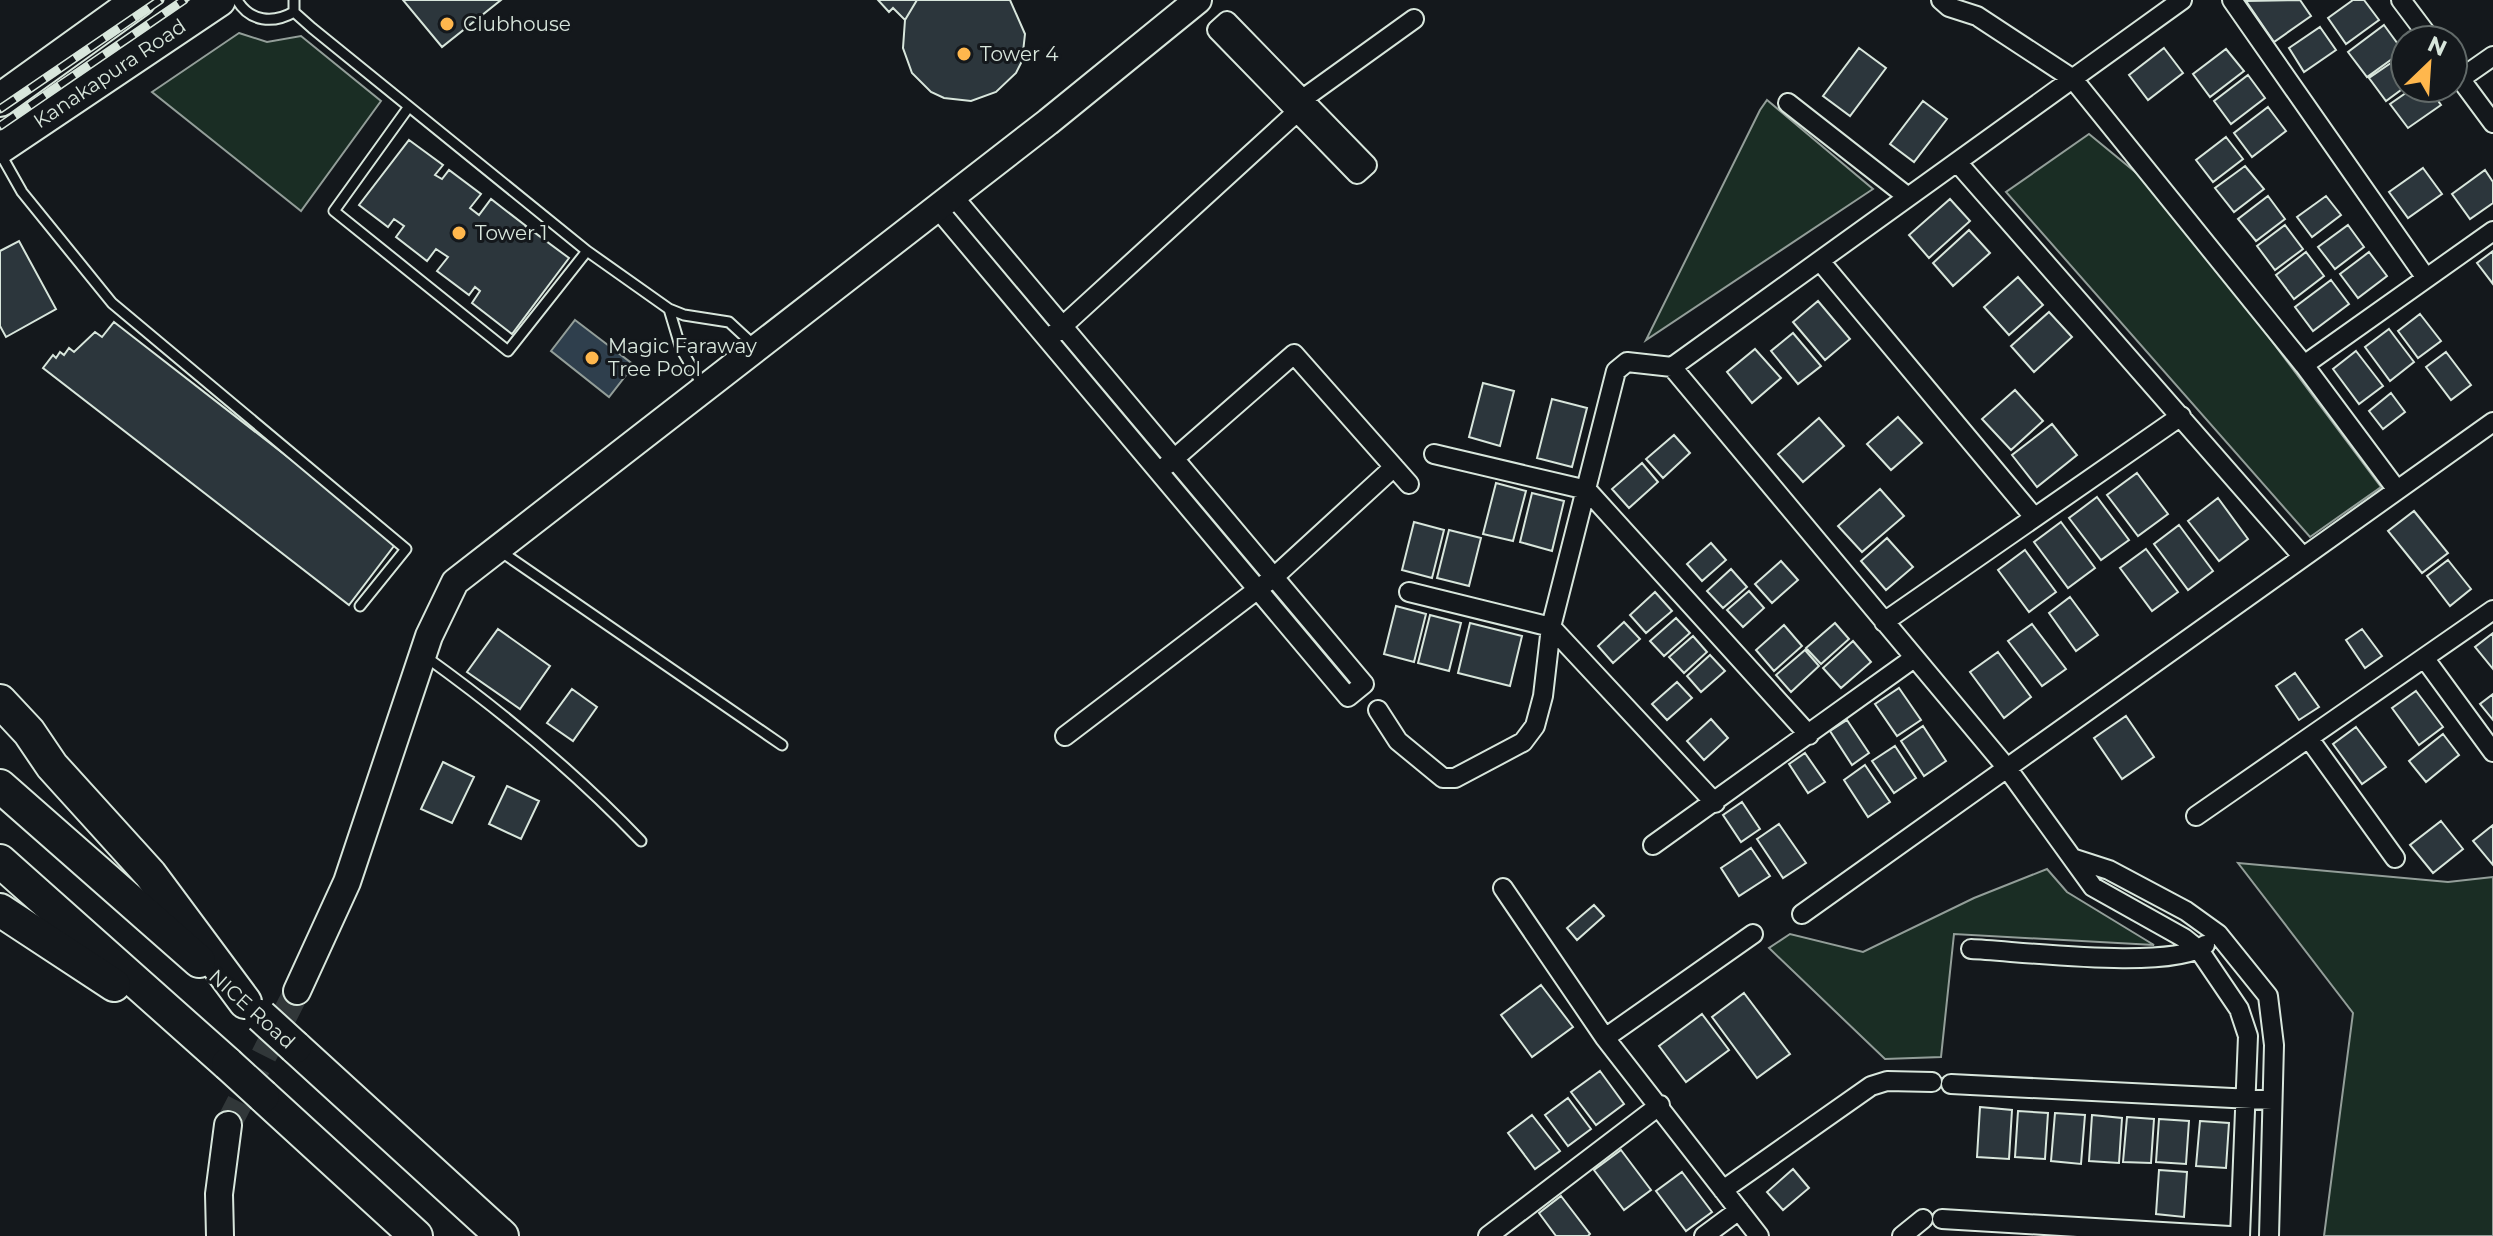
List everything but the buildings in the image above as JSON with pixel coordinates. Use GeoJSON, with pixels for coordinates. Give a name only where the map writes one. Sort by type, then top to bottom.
{"type":"FeatureCollection","features":[{"type":"Feature","properties":{"kind":"highway","name":"Kanakapura Road"},"geometry":{"type":"LineString","coordinates":[[0,100],[139,0]]}},
{"type":"Feature","properties":{"kind":"highway","name":"Kanakapura Road"},"geometry":{"type":"LineString","coordinates":[[0,150],[219,0]]}},
{"type":"Feature","properties":{"kind":"highway"},"geometry":{"type":"LineString","coordinates":[[0,701],[29,732],[52,766],[150,874],[253,1009]]}},
{"type":"Feature","properties":{"kind":"highway"},"geometry":{"type":"LineString","coordinates":[[0,727],[18,746],[52,766]]}},
{"type":"Feature","properties":{"kind":"highway","name":"NICE Road"},"geometry":{"type":"LineString","coordinates":[[0,786],[253,1009],[502,1236]]}},
{"type":"Feature","properties":{"kind":"highway"},"geometry":{"type":"LineString","coordinates":[[0,861],[220,1056],[416,1236]]}},
{"type":"Feature","properties":{"kind":"highway"},"geometry":{"type":"LineString","coordinates":[[0,910],[220,1056]]}},
{"type":"Feature","properties":{"kind":"street"},"geometry":{"type":"LineString","coordinates":[[297,991],[347,882],[423,655],[455,582],[945,202],[1198,0]]}},
{"type":"Feature","properties":{"kind":"street"},"geometry":{"type":"LineString","coordinates":[[1941,0],[1949,7],[1977,16],[2073,79],[2304,365],[2397,490]]}},
{"type":"Feature","properties":{"kind":"street"},"geometry":{"type":"LineString","coordinates":[[1966,0],[1977,16]]}},
{"type":"Feature","properties":{"kind":"street"},"geometry":{"type":"LineString","coordinates":[[1378,710],[1398,741],[1443,778],[1455,778],[1523,742],[1535,726],[1543,696],[1551,627],[1616,371],[1627,362],[1672,367],[2182,0]]}},
{"type":"Feature","properties":{"kind":"street"},"geometry":{"type":"LineString","coordinates":[[2232,0],[2426,278]]}},
{"type":"Feature","properties":{"kind":"street"},"geometry":{"type":"LineString","coordinates":[[2401,0],[2419,24]]}},
{"type":"Feature","properties":{"kind":"street"},"geometry":{"type":"LineString","coordinates":[[1048,340],[1297,106],[1414,19]]}},
{"type":"Feature","properties":{"kind":"street"},"geometry":{"type":"LineString","coordinates":[[1227,21],[1297,106],[1217,30],[1227,21]]}},
{"type":"Feature","properties":{"kind":"street"},"geometry":{"type":"LineString","coordinates":[[2469,68],[2493,56]]}},
{"type":"Feature","properties":{"kind":"street"},"geometry":{"type":"LineString","coordinates":[[2469,91],[2493,123]]}},
{"type":"Feature","properties":{"kind":"street"},"geometry":{"type":"LineString","coordinates":[[1788,103],[1908,197]]}},
{"type":"Feature","properties":{"kind":"street"},"geometry":{"type":"LineString","coordinates":[[1957,162],[2303,557]]}},
{"type":"Feature","properties":{"kind":"street"},"geometry":{"type":"LineString","coordinates":[[945,202],[1063,326],[1364,684],[1348,697],[1048,340],[945,202]]}},
{"type":"Feature","properties":{"kind":"street"},"geometry":{"type":"LineString","coordinates":[[2304,365],[2493,231]]}},
{"type":"Feature","properties":{"kind":"street"},"geometry":{"type":"LineString","coordinates":[[1820,261],[2034,517]]}},
{"type":"Feature","properties":{"kind":"street"},"geometry":{"type":"LineString","coordinates":[[1159,472],[1294,354],[1409,484]]}},
{"type":"Feature","properties":{"kind":"street"},"geometry":{"type":"LineString","coordinates":[[1672,367],[2007,768],[2093,887],[2184,938],[2199,950],[2239,1009],[2248,1036],[2240,1236]]}},
{"type":"Feature","properties":{"kind":"street"},"geometry":{"type":"LineString","coordinates":[[1884,622],[2181,416]]}},
{"type":"Feature","properties":{"kind":"street"},"geometry":{"type":"LineString","coordinates":[[1802,914],[2493,422]]}},
{"type":"Feature","properties":{"kind":"street"},"geometry":{"type":"LineString","coordinates":[[1434,454],[1587,490],[1809,735]]}},
{"type":"Feature","properties":{"kind":"street"},"geometry":{"type":"LineString","coordinates":[[1065,736],[1274,577],[1394,467]]}},
{"type":"Feature","properties":{"kind":"street"},"geometry":{"type":"LineString","coordinates":[[1409,592],[1551,627],[1715,803]]}},
{"type":"Feature","properties":{"kind":"street"},"geometry":{"type":"LineString","coordinates":[[2196,816],[2310,740],[2493,610]]}},
{"type":"Feature","properties":{"kind":"street"},"geometry":{"type":"LineString","coordinates":[[1653,845],[1914,658]]}},
{"type":"Feature","properties":{"kind":"street"},"geometry":{"type":"LineString","coordinates":[[2425,659],[2493,752]]}},
{"type":"Feature","properties":{"kind":"street"},"geometry":{"type":"LineString","coordinates":[[2310,740],[2395,858]]}},
{"type":"Feature","properties":{"kind":"street"},"geometry":{"type":"LineString","coordinates":[[2075,859],[2109,870],[2148,889],[2218,934],[2268,996],[2274,1045],[2269,1236]]}},
{"type":"Feature","properties":{"kind":"street"},"geometry":{"type":"LineString","coordinates":[[1503,888],[1605,1038],[1759,1236]]}},
{"type":"Feature","properties":{"kind":"street"},"geometry":{"type":"LineString","coordinates":[[1605,1038],[1753,934]]}},
{"type":"Feature","properties":{"kind":"street"},"geometry":{"type":"LineString","coordinates":[[1971,949],[2147,958],[2179,956],[2199,950],[2218,934]]}},
{"type":"Feature","properties":{"kind":"street"},"geometry":{"type":"LineString","coordinates":[[1723,1190],[1871,1086],[1887,1081],[2246,1096],[2272,1100]]}},
{"type":"Feature","properties":{"kind":"street"},"geometry":{"type":"LineString","coordinates":[[1488,1236],[1660,1105]]}},
{"type":"Feature","properties":{"kind":"street"},"geometry":{"type":"LineString","coordinates":[[220,1236],[219,1194],[228,1125]]}},
{"type":"Feature","properties":{"kind":"street"},"geometry":{"type":"LineString","coordinates":[[1704,1236],[1739,1210]]}},
{"type":"Feature","properties":{"kind":"street"},"geometry":{"type":"LineString","coordinates":[[1902,1236],[1933,1219],[2006,1229],[2230,1236]]}},
{"type":"Feature","properties":{"kind":"lane"},"geometry":{"type":"LineString","coordinates":[[237,0],[249,14],[267,21],[294,12]]}},
{"type":"Feature","properties":{"kind":"lane"},"geometry":{"type":"LineString","coordinates":[[294,0],[294,12],[587,251],[669,309],[684,315],[729,322],[757,348]]}},
{"type":"Feature","properties":{"kind":"lane"},"geometry":{"type":"LineString","coordinates":[[408,108],[334,211],[508,351],[587,251]]}},
{"type":"Feature","properties":{"kind":"lane"},"geometry":{"type":"LineString","coordinates":[[0,150],[22,192],[112,303],[406,549],[360,606]]}},
{"type":"Feature","properties":{"kind":"lane"},"geometry":{"type":"LineString","coordinates":[[669,309],[681,349],[704,389]]}},
{"type":"Feature","properties":{"kind":"lane"},"geometry":{"type":"LineString","coordinates":[[498,549],[782,745]]}},
{"type":"Feature","properties":{"kind":"lane"},"geometry":{"type":"LineString","coordinates":[[423,655],[527,732],[587,785],[641,841]]}},
{"type":"Feature","properties":{"kind":"green space"},"geometry":{"type":"Polygon","coordinates":[[[239,33],[267,42],[301,36],[381,101],[301,211],[152,92],[239,33]]]}},
{"type":"Feature","properties":{"kind":"green space"},"geometry":{"type":"Polygon","coordinates":[[[1767,100],[1873,189],[1646,340],[1760,110],[1767,100]]]}},
{"type":"Feature","properties":{"kind":"green space"},"geometry":{"type":"Polygon","coordinates":[[[2089,134],[2162,194],[2381,487],[2310,537],[2006,192],[2089,134]]]}},
{"type":"Feature","properties":{"kind":"green space"},"geometry":{"type":"Polygon","coordinates":[[[2238,863],[2448,882],[2493,877],[2493,1236],[2324,1236],[2353,1013],[2238,863]]]}},
{"type":"Feature","properties":{"kind":"green space"},"geometry":{"type":"Polygon","coordinates":[[[2047,869],[2067,892],[2154,945],[1954,934],[1941,1057],[1885,1059],[1769,948],[1790,934],[1863,952],[1974,898],[2047,869]]]}},
{"type":"Feature","properties":{"kind":"water","name":"Magic Faraway Tree Pool"},"geometry":{"type":"Polygon","coordinates":[[[575,320],[634,365],[609,397],[551,351],[575,320]]]}},
{"type":"Feature","properties":{"kind":"tunnel"},"geometry":{"type":"LineString","coordinates":[[228,1125],[297,991]]}},
{"type":"Feature","properties":{"kind":"railway"},"geometry":{"type":"LineString","coordinates":[[0,109],[160,0]]}},
{"type":"Feature","properties":{"kind":"railway"},"geometry":{"type":"LineString","coordinates":[[0,126],[184,0]]}},
{"type":"Feature","properties":{"kind":"place","name":"Clubhouse"},"geometry":{"type":"Point","coordinates":[447,24]}},
{"type":"Feature","properties":{"kind":"place","name":"Tower 4"},"geometry":{"type":"Point","coordinates":[964,54]}},
{"type":"Feature","properties":{"kind":"place","name":"Tower 1"},"geometry":{"type":"Point","coordinates":[459,233]}},
{"type":"Feature","properties":{"kind":"place","name":"Magic Faraway Tree Pool"},"geometry":{"type":"Point","coordinates":[592,358]}}]}
